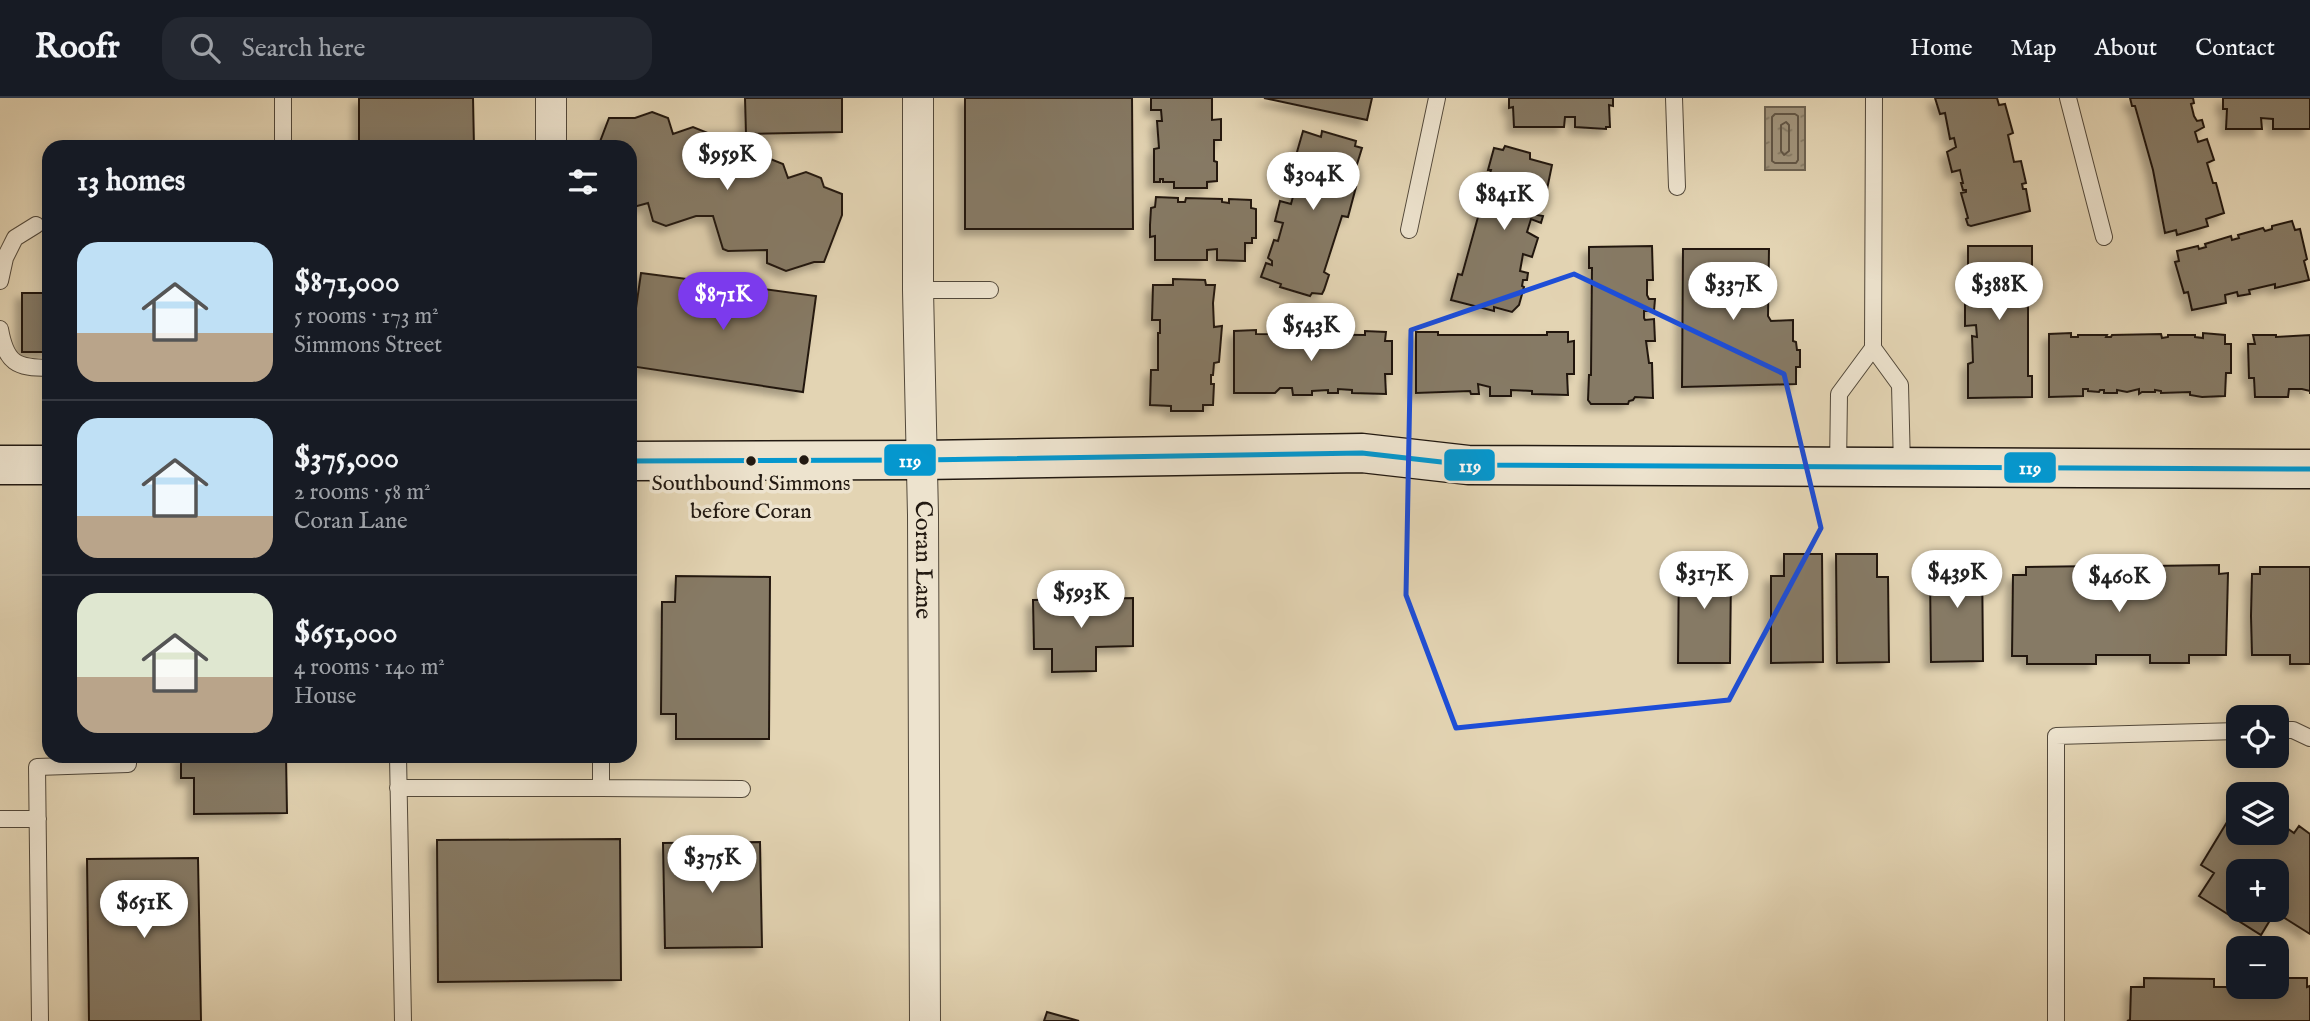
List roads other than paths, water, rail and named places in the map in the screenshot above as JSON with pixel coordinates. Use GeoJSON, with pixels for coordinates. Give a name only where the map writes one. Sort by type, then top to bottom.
{"type":"FeatureCollection","features":[{"type":"Feature","properties":{"kind":"main road"},"geometry":{"type":"LineString","coordinates":[[637,461],[922,460],[1362,453],[1468,465],[2310,469]]}},
{"type":"Feature","properties":{"kind":"main road"},"geometry":{"type":"LineString","coordinates":[[0,465],[42,465]]}},
{"type":"Feature","properties":{"kind":"street"},"geometry":{"type":"LineString","coordinates":[[551,98],[551,140]]}},
{"type":"Feature","properties":{"kind":"street","name":"Coran Lane"},"geometry":{"type":"LineString","coordinates":[[918,98],[925,1021]]}},
{"type":"Feature","properties":{"kind":"lane"},"geometry":{"type":"LineString","coordinates":[[282,140],[283,98]]}},
{"type":"Feature","properties":{"kind":"lane"},"geometry":{"type":"LineString","coordinates":[[1409,230],[1437,98]]}},
{"type":"Feature","properties":{"kind":"lane"},"geometry":{"type":"LineString","coordinates":[[1674,98],[1678,187]]}},
{"type":"Feature","properties":{"kind":"lane"},"geometry":{"type":"LineString","coordinates":[[1874,98],[1873,348],[1900,386],[1902,467]]}},
{"type":"Feature","properties":{"kind":"lane"},"geometry":{"type":"LineString","coordinates":[[2068,98],[2104,237]]}},
{"type":"Feature","properties":{"kind":"lane"},"geometry":{"type":"LineString","coordinates":[[0,281],[5,258],[15,238],[36,225]]}},
{"type":"Feature","properties":{"kind":"lane"},"geometry":{"type":"LineString","coordinates":[[918,290],[990,290]]}},
{"type":"Feature","properties":{"kind":"lane"},"geometry":{"type":"LineString","coordinates":[[0,329],[4,348],[10,358],[26,368],[42,368]]}},
{"type":"Feature","properties":{"kind":"lane"},"geometry":{"type":"LineString","coordinates":[[1838,467],[1839,394],[1873,348]]}},
{"type":"Feature","properties":{"kind":"lane"},"geometry":{"type":"LineString","coordinates":[[2289,730],[2310,738]]}},
{"type":"Feature","properties":{"kind":"lane"},"geometry":{"type":"LineString","coordinates":[[2056,1021],[2056,736],[2226,732]]}},
{"type":"Feature","properties":{"kind":"lane"},"geometry":{"type":"LineString","coordinates":[[40,1021],[37,767],[128,763]]}},
{"type":"Feature","properties":{"kind":"lane"},"geometry":{"type":"LineString","coordinates":[[398,763],[403,1021]]}},
{"type":"Feature","properties":{"kind":"lane"},"geometry":{"type":"LineString","coordinates":[[601,763],[601,788]]}},
{"type":"Feature","properties":{"kind":"lane"},"geometry":{"type":"LineString","coordinates":[[398,788],[742,789]]}},
{"type":"Feature","properties":{"kind":"lane"},"geometry":{"type":"LineString","coordinates":[[0,819],[38,819]]}},
{"type":"Feature","properties":{"kind":"water"},"geometry":{"type":"Polygon","coordinates":[[[1765,107],[1805,107],[1805,170],[1765,170],[1765,107]]]}},
{"type":"Feature","properties":{"kind":"place","name":"Southbound Simmons before Coran"},"geometry":{"type":"Point","coordinates":[751,461]}}]}
